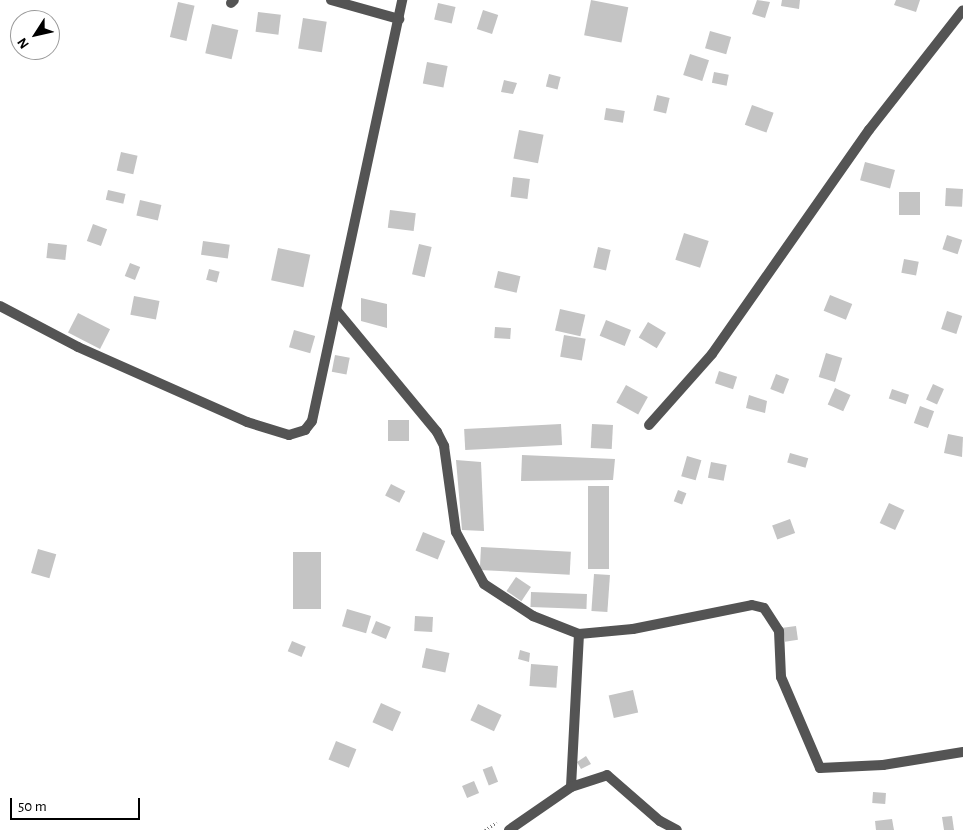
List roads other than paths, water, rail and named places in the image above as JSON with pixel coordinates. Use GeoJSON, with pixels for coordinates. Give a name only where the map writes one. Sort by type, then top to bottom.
{"type":"FeatureCollection","features":[{"type":"Feature","properties":{"kind":"street"},"geometry":{"type":"LineString","coordinates":[[331,0],[399,19]]}},
{"type":"Feature","properties":{"kind":"street"},"geometry":{"type":"LineString","coordinates":[[0,306],[78,347],[247,422],[289,435],[305,430],[312,421],[337,311],[402,0]]}},
{"type":"Feature","properties":{"kind":"street"},"geometry":{"type":"LineString","coordinates":[[649,425],[712,354],[870,130],[963,10]]}},
{"type":"Feature","properties":{"kind":"street"},"geometry":{"type":"LineString","coordinates":[[337,311],[437,432],[444,446],[456,532],[484,584],[533,616],[579,634],[633,629],[752,605],[764,608],[779,631],[781,678],[820,768],[883,765],[963,752]]}},
{"type":"Feature","properties":{"kind":"street"},"geometry":{"type":"LineString","coordinates":[[571,787],[579,634]]}},
{"type":"Feature","properties":{"kind":"street"},"geometry":{"type":"LineString","coordinates":[[509,830],[571,787],[607,775],[660,821],[677,830]]}}]}
